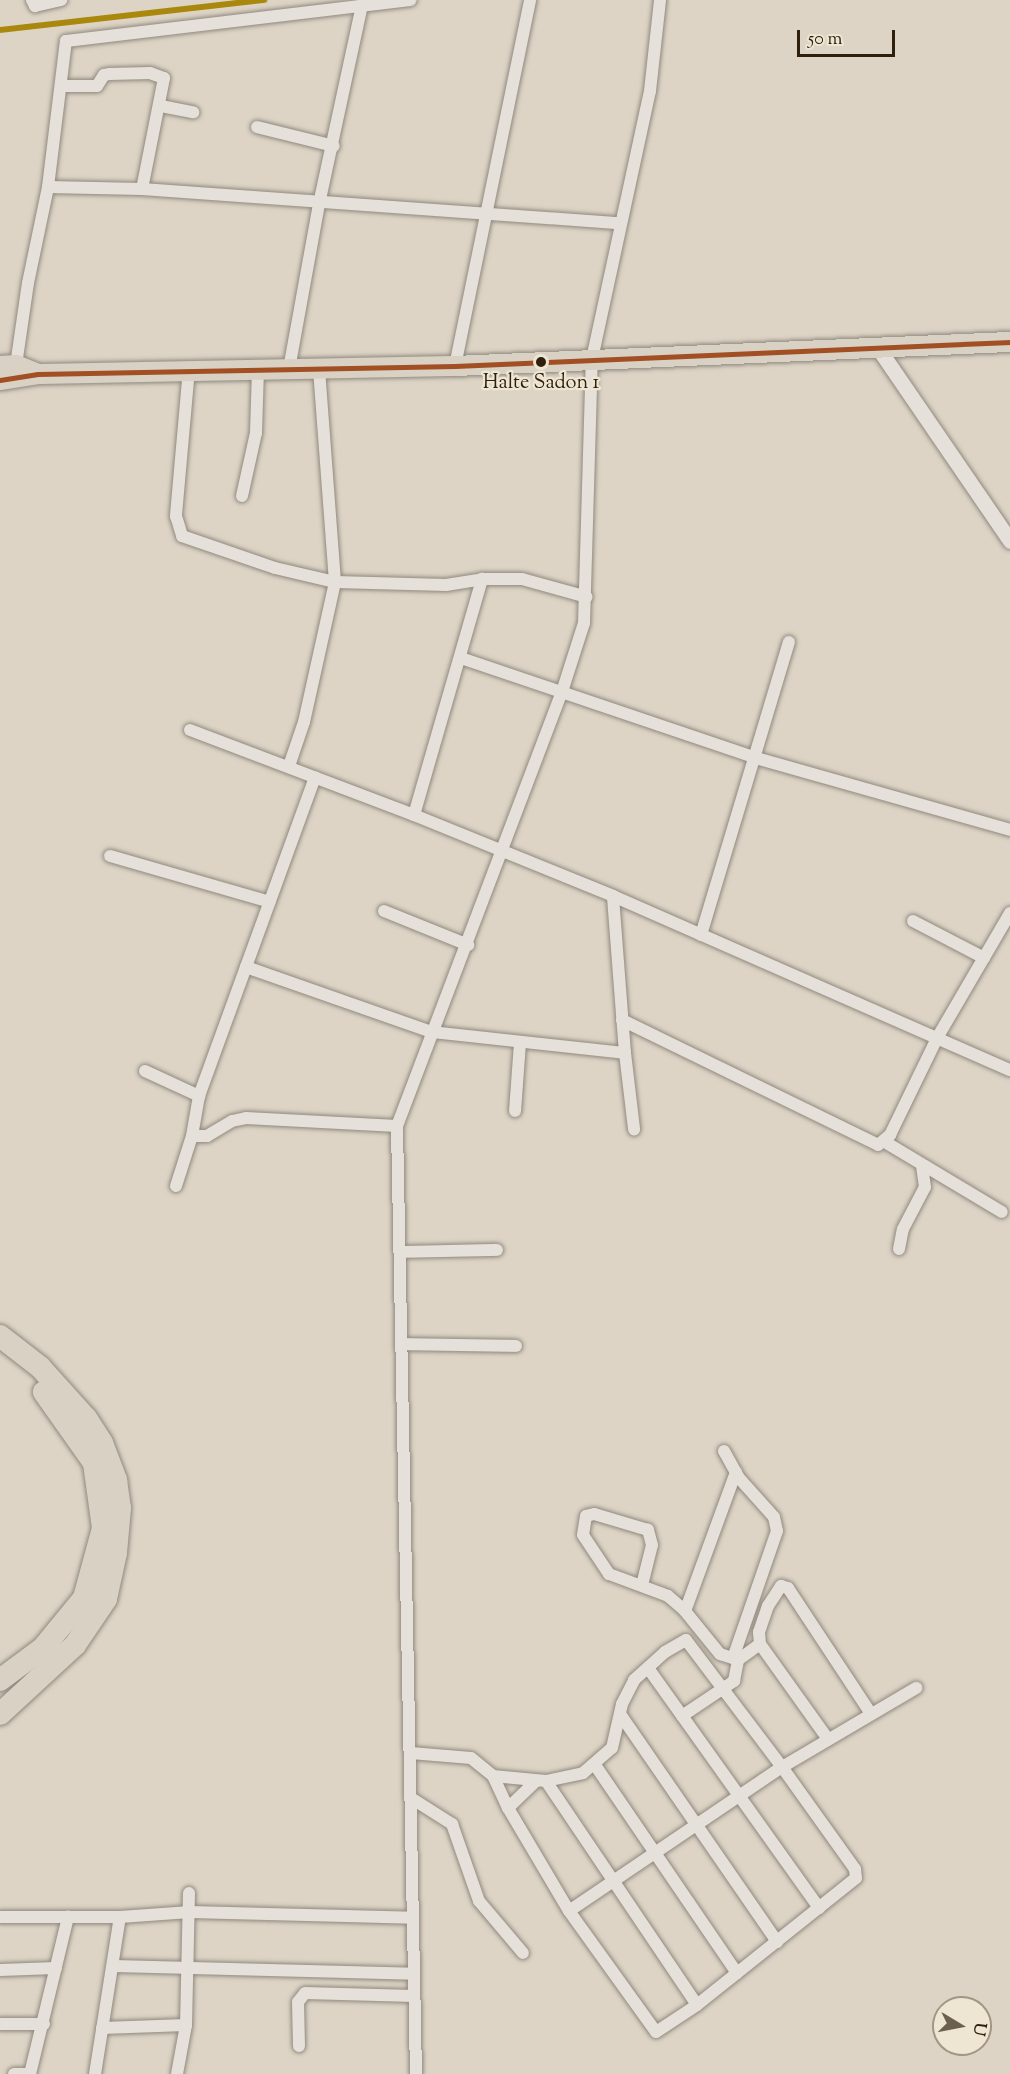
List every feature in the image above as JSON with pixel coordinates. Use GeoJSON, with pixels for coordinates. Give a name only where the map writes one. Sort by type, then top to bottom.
{"type":"FeatureCollection","features":[{"type":"Feature","properties":{"kind":"highway"},"geometry":{"type":"LineString","coordinates":[[0,1336],[40,1367],[86,1418],[105,1452],[120,1508],[116,1553],[106,1599],[75,1645],[0,1714]]}},
{"type":"Feature","properties":{"kind":"highway"},"geometry":{"type":"LineString","coordinates":[[0,1355],[27,1374],[56,1406],[94,1463],[102,1506],[97,1559],[84,1598],[43,1647],[0,1680]]}},
{"type":"Feature","properties":{"kind":"highway"},"geometry":{"type":"LineString","coordinates":[[0,1669],[26,1659]]}},
{"type":"Feature","properties":{"kind":"highway"},"geometry":{"type":"LineString","coordinates":[[0,1703],[26,1690]]}},
{"type":"Feature","properties":{"kind":"main road"},"geometry":{"type":"LineString","coordinates":[[8,373],[189,369],[319,370],[455,366],[592,358],[1010,342]]}},
{"type":"Feature","properties":{"kind":"street"},"geometry":{"type":"LineString","coordinates":[[32,0],[35,6],[62,0]]}},
{"type":"Feature","properties":{"kind":"street"},"geometry":{"type":"LineString","coordinates":[[8,373],[48,187],[66,41],[411,0]]}},
{"type":"Feature","properties":{"kind":"street"},"geometry":{"type":"LineString","coordinates":[[455,366],[530,0]]}},
{"type":"Feature","properties":{"kind":"street"},"geometry":{"type":"LineString","coordinates":[[416,2074],[397,1126],[468,945],[561,695],[581,632],[587,597],[592,358],[619,223],[650,91],[660,0]]}},
{"type":"Feature","properties":{"kind":"street"},"geometry":{"type":"LineString","coordinates":[[289,369],[319,204],[334,146],[362,5]]}},
{"type":"Feature","properties":{"kind":"street"},"geometry":{"type":"LineString","coordinates":[[62,86],[98,86],[104,75],[109,74],[158,74],[166,82],[142,189]]}},
{"type":"Feature","properties":{"kind":"street"},"geometry":{"type":"LineString","coordinates":[[161,106],[194,112]]}},
{"type":"Feature","properties":{"kind":"street"},"geometry":{"type":"LineString","coordinates":[[257,127],[334,146]]}},
{"type":"Feature","properties":{"kind":"street"},"geometry":{"type":"LineString","coordinates":[[48,187],[142,189],[484,216],[619,223]]}},
{"type":"Feature","properties":{"kind":"street"},"geometry":{"type":"LineString","coordinates":[[878,348],[1010,541]]}},
{"type":"Feature","properties":{"kind":"street"},"geometry":{"type":"LineString","coordinates":[[189,369],[176,516],[180,534],[275,568],[335,582],[446,585],[482,579],[522,579],[587,597]]}},
{"type":"Feature","properties":{"kind":"street"},"geometry":{"type":"LineString","coordinates":[[242,496],[256,433],[258,369]]}},
{"type":"Feature","properties":{"kind":"street"},"geometry":{"type":"LineString","coordinates":[[289,766],[304,722],[335,582],[319,370]]}},
{"type":"Feature","properties":{"kind":"street"},"geometry":{"type":"LineString","coordinates":[[414,815],[482,579]]}},
{"type":"Feature","properties":{"kind":"street"},"geometry":{"type":"LineString","coordinates":[[702,935],[789,642]]}},
{"type":"Feature","properties":{"kind":"street"},"geometry":{"type":"LineString","coordinates":[[461,658],[561,695],[756,758],[1010,830]]}},
{"type":"Feature","properties":{"kind":"street"},"geometry":{"type":"LineString","coordinates":[[189,730],[289,766],[613,896],[1010,1070]]}},
{"type":"Feature","properties":{"kind":"street"},"geometry":{"type":"LineString","coordinates":[[176,1186],[192,1136],[199,1096],[315,777]]}},
{"type":"Feature","properties":{"kind":"street"},"geometry":{"type":"LineString","coordinates":[[110,856],[270,902]]}},
{"type":"Feature","properties":{"kind":"street"},"geometry":{"type":"LineString","coordinates":[[613,896],[622,1020],[634,1129]]}},
{"type":"Feature","properties":{"kind":"street"},"geometry":{"type":"LineString","coordinates":[[384,911],[468,945]]}},
{"type":"Feature","properties":{"kind":"street"},"geometry":{"type":"LineString","coordinates":[[885,1142],[938,1038],[1010,913]]}},
{"type":"Feature","properties":{"kind":"street"},"geometry":{"type":"LineString","coordinates":[[913,921],[984,958]]}},
{"type":"Feature","properties":{"kind":"street"},"geometry":{"type":"LineString","coordinates":[[246,966],[432,1032],[625,1053]]}},
{"type":"Feature","properties":{"kind":"street"},"geometry":{"type":"LineString","coordinates":[[622,1020],[871,1145],[885,1142],[1002,1212]]}},
{"type":"Feature","properties":{"kind":"street"},"geometry":{"type":"LineString","coordinates":[[515,1111],[520,1043]]}},
{"type":"Feature","properties":{"kind":"street"},"geometry":{"type":"LineString","coordinates":[[146,1071],[199,1096]]}},
{"type":"Feature","properties":{"kind":"street"},"geometry":{"type":"LineString","coordinates":[[192,1136],[207,1136],[231,1121],[246,1118],[397,1126]]}},
{"type":"Feature","properties":{"kind":"street"},"geometry":{"type":"LineString","coordinates":[[898,1249],[903,1229],[925,1187],[922,1165]]}},
{"type":"Feature","properties":{"kind":"street"},"geometry":{"type":"LineString","coordinates":[[400,1252],[498,1250]]}},
{"type":"Feature","properties":{"kind":"street"},"geometry":{"type":"LineString","coordinates":[[402,1344],[516,1346]]}},
{"type":"Feature","properties":{"kind":"street"},"geometry":{"type":"LineString","coordinates":[[682,1716],[724,1687],[738,1674],[736,1659],[777,1531],[774,1517],[736,1472],[724,1451]]}},
{"type":"Feature","properties":{"kind":"street"},"geometry":{"type":"LineString","coordinates":[[685,1611],[736,1472]]}},
{"type":"Feature","properties":{"kind":"street"},"geometry":{"type":"LineString","coordinates":[[642,1585],[651,1545],[648,1530],[594,1514],[586,1516],[583,1534],[601,1565],[609,1574],[668,1596],[685,1611],[720,1654],[736,1659],[760,1644]]}},
{"type":"Feature","properties":{"kind":"street"},"geometry":{"type":"LineString","coordinates":[[828,1739],[760,1644],[759,1632],[768,1606],[781,1587],[788,1588],[871,1714]]}},
{"type":"Feature","properties":{"kind":"street"},"geometry":{"type":"LineString","coordinates":[[411,1753],[471,1758],[493,1776],[508,1808],[569,1911],[656,2032],[697,2005],[853,1883],[857,1873],[724,1687],[686,1640],[648,1668],[629,1688],[612,1748],[595,1766],[570,1778],[541,1781],[493,1776]]}},
{"type":"Feature","properties":{"kind":"street"},"geometry":{"type":"LineString","coordinates":[[648,1668],[819,1908]]}},
{"type":"Feature","properties":{"kind":"street"},"geometry":{"type":"LineString","coordinates":[[569,1911],[655,1856],[782,1767],[916,1688]]}},
{"type":"Feature","properties":{"kind":"street"},"geometry":{"type":"LineString","coordinates":[[620,1714],[777,1942]]}},
{"type":"Feature","properties":{"kind":"street"},"geometry":{"type":"LineString","coordinates":[[595,1766],[737,1973]]}},
{"type":"Feature","properties":{"kind":"street"},"geometry":{"type":"LineString","coordinates":[[508,1808],[541,1781]]}},
{"type":"Feature","properties":{"kind":"street"},"geometry":{"type":"LineString","coordinates":[[541,1781],[697,2005]]}},
{"type":"Feature","properties":{"kind":"street"},"geometry":{"type":"LineString","coordinates":[[411,1798],[452,1824],[479,1901],[523,1953]]}},
{"type":"Feature","properties":{"kind":"street"},"geometry":{"type":"LineString","coordinates":[[177,2074],[186,2025],[189,1893]]}},
{"type":"Feature","properties":{"kind":"street"},"geometry":{"type":"LineString","coordinates":[[0,1917],[120,1917],[190,1912],[413,1918]]}},
{"type":"Feature","properties":{"kind":"street"},"geometry":{"type":"LineString","coordinates":[[14,2074],[30,2074],[44,2024],[68,1917]]}},
{"type":"Feature","properties":{"kind":"street"},"geometry":{"type":"LineString","coordinates":[[95,2074],[120,1917]]}},
{"type":"Feature","properties":{"kind":"street"},"geometry":{"type":"LineString","coordinates":[[114,1966],[414,1974]]}},
{"type":"Feature","properties":{"kind":"street"},"geometry":{"type":"LineString","coordinates":[[0,1970],[56,1968]]}},
{"type":"Feature","properties":{"kind":"street"},"geometry":{"type":"LineString","coordinates":[[298,2046],[298,2001],[305,1993],[414,1996]]}},
{"type":"Feature","properties":{"kind":"street"},"geometry":{"type":"LineString","coordinates":[[0,2024],[44,2024]]}},
{"type":"Feature","properties":{"kind":"street"},"geometry":{"type":"LineString","coordinates":[[102,2028],[186,2025]]}},
{"type":"Feature","properties":{"kind":"transit line"},"geometry":{"type":"LineString","coordinates":[[0,30],[264,0]]}},
{"type":"Feature","properties":{"kind":"transit line"},"geometry":{"type":"LineString","coordinates":[[0,380],[38,374],[455,366],[1010,342]]}},
{"type":"Feature","properties":{"kind":"place","name":"Halte Sadon 1"},"geometry":{"type":"Point","coordinates":[541,362]}}]}
